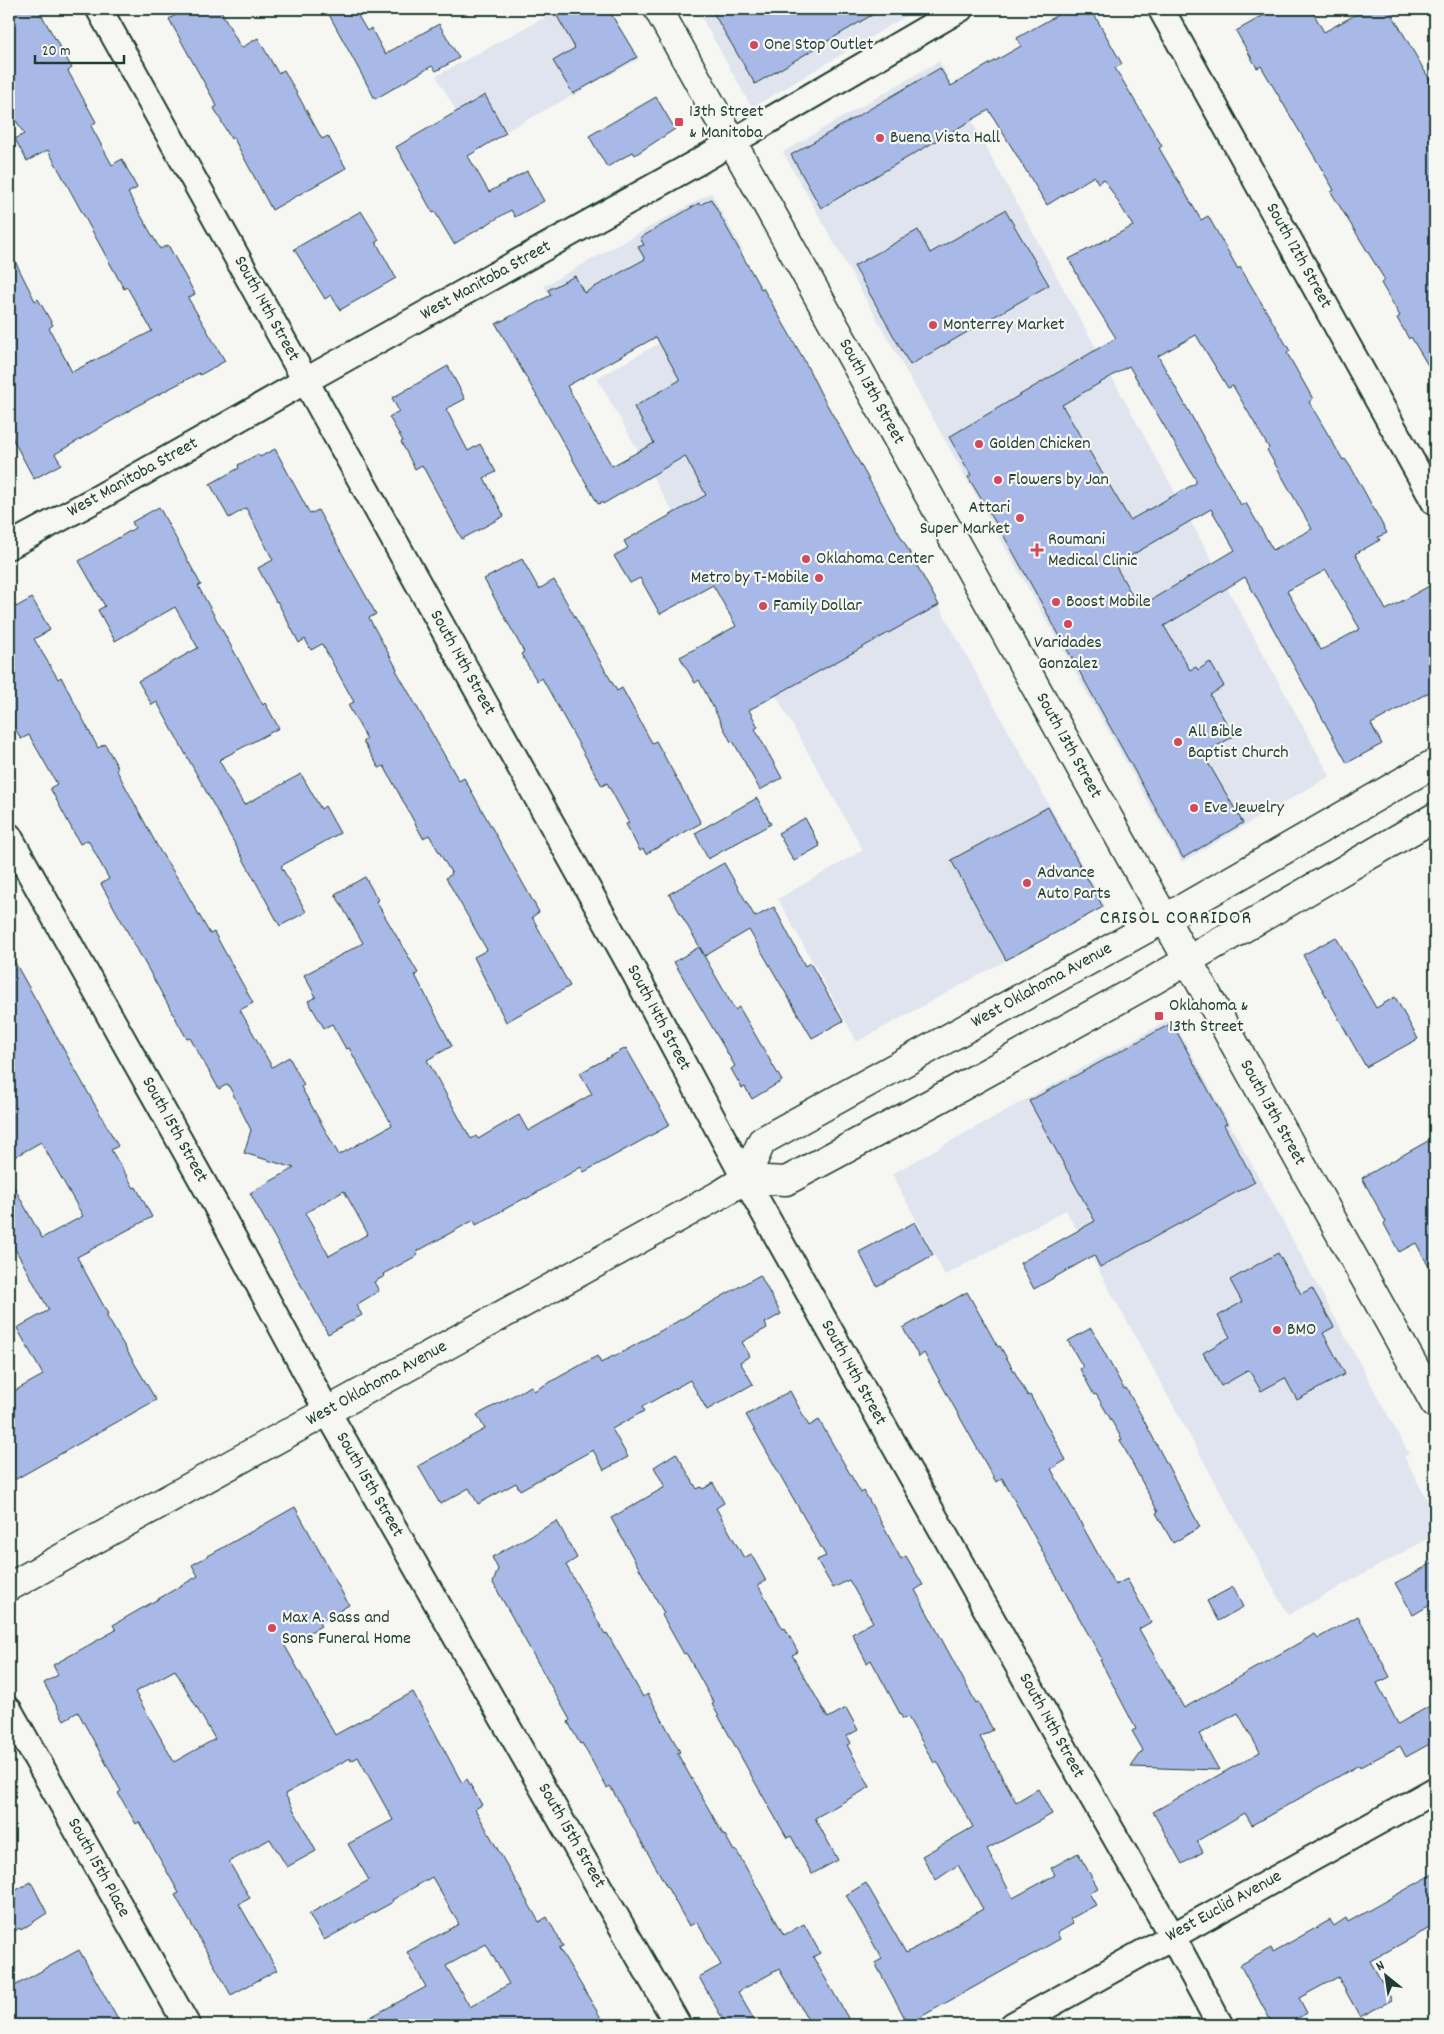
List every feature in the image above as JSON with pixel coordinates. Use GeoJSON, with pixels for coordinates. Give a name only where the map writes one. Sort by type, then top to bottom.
{"type":"FeatureCollection","features":[{"type":"Feature","properties":{"kind":"main road","name":"South 13th Street"},"geometry":{"type":"LineString","coordinates":[[658,9],[1435,1404]]}},
{"type":"Feature","properties":{"kind":"main road","name":"West Oklahoma Avenue"},"geometry":{"type":"LineString","coordinates":[[9,1587],[721,1194],[744,1180],[762,1141],[1164,919],[1435,763]]}},
{"type":"Feature","properties":{"kind":"main road"},"geometry":{"type":"LineString","coordinates":[[744,1180],[786,1181],[939,1099],[1188,961],[1435,817]]}},
{"type":"Feature","properties":{"kind":"street","name":"South 14th Street"},"geometry":{"type":"LineString","coordinates":[[99,9],[634,972],[744,1180],[1172,1936],[1220,2025]]}},
{"type":"Feature","properties":{"kind":"street","name":"West Manitoba Street"},"geometry":{"type":"LineString","coordinates":[[9,546],[100,497],[732,142],[960,9]]}},
{"type":"Feature","properties":{"kind":"street","name":"South 12th Street"},"geometry":{"type":"LineString","coordinates":[[1162,9],[1435,503]]}},
{"type":"Feature","properties":{"kind":"street","name":"South 15th Street"},"geometry":{"type":"LineString","coordinates":[[9,836],[214,1202],[327,1411],[678,2025]]}},
{"type":"Feature","properties":{"kind":"street","name":"South 15th Place"},"geometry":{"type":"LineString","coordinates":[[9,1710],[187,2025]]}},
{"type":"Feature","properties":{"kind":"street","name":"West Euclid Avenue"},"geometry":{"type":"LineString","coordinates":[[1012,2025],[1435,1790]]}},
{"type":"Feature","properties":{"kind":"shaded area"},"geometry":{"type":"Polygon","coordinates":[[[560,9],[609,9],[639,59],[477,147],[436,76],[560,9]]]}},
{"type":"Feature","properties":{"kind":"shaded area"},"geometry":{"type":"Polygon","coordinates":[[[697,9],[909,9],[911,13],[752,108],[697,9]]]}},
{"type":"Feature","properties":{"kind":"shaded area"},"geometry":{"type":"Polygon","coordinates":[[[939,61],[1330,776],[1182,862],[783,152],[939,61]]]}},
{"type":"Feature","properties":{"kind":"shaded area"},"geometry":{"type":"Polygon","coordinates":[[[711,193],[743,251],[575,340],[544,286],[711,193]]]}},
{"type":"Feature","properties":{"kind":"shaded area"},"geometry":{"type":"Polygon","coordinates":[[[762,286],[1105,906],[857,1042],[778,899],[863,850],[597,378],[762,286]]]}},
{"type":"Feature","properties":{"kind":"shaded area"},"geometry":{"type":"Polygon","coordinates":[[[1172,1018],[1409,1454],[1404,1456],[1435,1515],[1435,1535],[1288,1615],[1066,1210],[945,1275],[892,1174],[1172,1018]]]}},
{"type":"Feature","properties":{"kind":"building"},"geometry":{"type":"Polygon","coordinates":[[[9,9],[38,9],[72,68],[68,71],[96,122],[91,126],[112,165],[122,159],[137,188],[128,193],[160,249],[168,245],[195,294],[188,298],[225,361],[144,402],[55,454],[61,464],[34,479],[9,432],[9,249],[35,301],[38,299],[53,325],[49,328],[72,372],[152,331],[127,287],[124,289],[48,150],[27,161],[15,139],[24,134],[9,108],[9,9]]]}},
{"type":"Feature","properties":{"kind":"building"},"geometry":{"type":"Polygon","coordinates":[[[186,9],[220,9],[241,48],[258,38],[278,73],[284,70],[322,139],[328,136],[346,168],[272,210],[233,137],[231,139],[214,108],[217,106],[169,19],[186,9]]]}},
{"type":"Feature","properties":{"kind":"building"},"geometry":{"type":"Polygon","coordinates":[[[326,9],[354,9],[367,31],[371,28],[385,54],[439,24],[459,58],[436,71],[432,66],[375,99],[326,9]]]}},
{"type":"Feature","properties":{"kind":"building"},"geometry":{"type":"Polygon","coordinates":[[[553,9],[608,9],[637,57],[573,94],[553,61],[575,48],[553,9]]]}},
{"type":"Feature","properties":{"kind":"building"},"geometry":{"type":"Polygon","coordinates":[[[711,9],[882,9],[755,84],[711,9]]]}},
{"type":"Feature","properties":{"kind":"building"},"geometry":{"type":"Polygon","coordinates":[[[1068,9],[1091,9],[1122,64],[1115,68],[1162,146],[1159,148],[1201,220],[1208,216],[1238,269],[1240,267],[1290,351],[1287,353],[1313,399],[1309,402],[1343,460],[1345,459],[1352,469],[1387,533],[1378,537],[1380,540],[1355,554],[1386,610],[1429,586],[1435,598],[1435,689],[1371,724],[1382,744],[1347,763],[1245,577],[1164,626],[1190,670],[1196,667],[1198,670],[1210,662],[1224,686],[1210,695],[1234,736],[1203,754],[1243,823],[1183,858],[1008,543],[968,477],[971,475],[949,437],[1116,338],[1082,284],[1069,259],[1133,226],[1104,179],[1098,183],[1094,176],[1047,205],[989,110],[821,208],[791,155],[940,68],[951,86],[1021,46],[1017,38],[1068,9]],[[1196,335],[1158,356],[1241,505],[1246,503],[1273,550],[1312,529],[1267,450],[1269,448],[1233,386],[1228,388],[1196,335]],[[1129,366],[1062,405],[1130,520],[1196,483],[1129,366]],[[1211,509],[1115,565],[1139,607],[1235,550],[1211,509]],[[1326,570],[1287,591],[1321,650],[1360,629],[1326,570]]]}},
{"type":"Feature","properties":{"kind":"building"},"geometry":{"type":"Polygon","coordinates":[[[1275,9],[1311,9],[1324,32],[1366,9],[1389,9],[1435,89],[1435,377],[1397,318],[1400,316],[1381,283],[1385,280],[1331,192],[1334,190],[1261,66],[1257,68],[1236,31],[1275,9]]]}},
{"type":"Feature","properties":{"kind":"building"},"geometry":{"type":"Polygon","coordinates":[[[485,95],[506,133],[468,156],[489,192],[527,171],[544,201],[515,217],[511,210],[454,244],[435,212],[433,213],[396,147],[485,95]]]}},
{"type":"Feature","properties":{"kind":"building"},"geometry":{"type":"Polygon","coordinates":[[[656,97],[675,129],[635,155],[633,152],[607,167],[589,136],[656,97]]]}},
{"type":"Feature","properties":{"kind":"building"},"geometry":{"type":"Polygon","coordinates":[[[711,199],[761,289],[763,288],[803,358],[821,394],[939,605],[749,710],[758,727],[755,729],[782,778],[760,790],[733,741],[731,742],[699,680],[695,683],[680,657],[736,626],[713,585],[660,614],[640,578],[630,583],[614,556],[628,548],[624,541],[706,495],[685,456],[603,504],[602,502],[598,504],[496,324],[551,295],[548,290],[575,276],[584,293],[645,259],[638,247],[644,245],[640,238],[699,203],[700,205],[711,199]],[[656,337],[567,386],[612,466],[654,443],[634,407],[680,380],[656,337]]]}},
{"type":"Feature","properties":{"kind":"building","name":"Monterrey Market"},"geometry":{"type":"Polygon","coordinates":[[[1005,210],[1049,285],[910,365],[854,266],[918,230],[930,253],[1005,210]]]}},
{"type":"Feature","properties":{"kind":"building"},"geometry":{"type":"Polygon","coordinates":[[[361,211],[379,240],[376,242],[396,278],[340,310],[331,295],[325,299],[294,249],[361,211]]]}},
{"type":"Feature","properties":{"kind":"building"},"geometry":{"type":"Polygon","coordinates":[[[448,366],[465,399],[446,409],[468,451],[480,444],[496,472],[484,478],[504,516],[462,539],[422,465],[415,469],[401,442],[403,441],[389,417],[399,411],[392,398],[448,366]]]}},
{"type":"Feature","properties":{"kind":"building"},"geometry":{"type":"Polygon","coordinates":[[[275,449],[310,514],[318,510],[376,614],[369,618],[396,670],[459,781],[464,778],[539,912],[532,917],[570,986],[506,1022],[474,957],[487,950],[446,878],[452,874],[429,835],[423,838],[384,766],[379,768],[363,741],[367,739],[348,705],[354,702],[322,644],[311,650],[305,639],[299,643],[258,568],[273,560],[246,508],[229,518],[210,484],[239,468],[238,465],[258,454],[260,457],[275,449]]]}},
{"type":"Feature","properties":{"kind":"building"},"geometry":{"type":"Polygon","coordinates":[[[159,507],[201,585],[198,586],[263,705],[265,703],[279,728],[219,760],[244,805],[301,774],[321,809],[325,806],[340,833],[281,866],[306,912],[280,926],[157,702],[152,705],[138,681],[198,648],[175,607],[115,641],[98,610],[105,606],[79,561],[135,528],[132,522],[159,507]]]}},
{"type":"Feature","properties":{"kind":"building"},"geometry":{"type":"Polygon","coordinates":[[[522,559],[539,589],[554,580],[617,691],[622,688],[652,743],[656,741],[701,823],[646,854],[643,849],[640,851],[626,824],[629,823],[607,783],[602,786],[542,678],[537,681],[521,654],[524,652],[484,579],[522,559]]]}},
{"type":"Feature","properties":{"kind":"building"},"geometry":{"type":"Polygon","coordinates":[[[9,595],[16,607],[32,598],[50,630],[34,639],[58,679],[61,677],[98,748],[105,744],[118,768],[116,769],[160,851],[210,934],[214,932],[253,1003],[240,1010],[272,1067],[289,1057],[304,1085],[301,1087],[339,1155],[392,1125],[349,1048],[346,1049],[332,1024],[324,1028],[308,1001],[316,997],[304,975],[363,943],[335,894],[365,877],[378,900],[376,901],[418,973],[415,975],[452,1046],[427,1060],[471,1139],[476,1136],[478,1139],[519,1115],[528,1131],[592,1094],[580,1073],[626,1048],[670,1125],[584,1172],[581,1167],[476,1225],[474,1220],[416,1252],[418,1255],[383,1274],[385,1276],[374,1282],[379,1291],[356,1305],[362,1315],[328,1334],[250,1193],[294,1168],[244,1153],[251,1130],[228,1084],[219,1089],[190,1038],[187,1039],[101,884],[109,879],[88,840],[80,844],[50,788],[57,784],[29,735],[21,739],[9,717],[9,595]],[[344,1191],[305,1213],[329,1256],[368,1234],[344,1191]]]}},
{"type":"Feature","properties":{"kind":"building"},"geometry":{"type":"Polygon","coordinates":[[[757,798],[771,824],[708,859],[695,833],[757,798]]]}},
{"type":"Feature","properties":{"kind":"building","name":"Advance Auto Parts"},"geometry":{"type":"Polygon","coordinates":[[[1048,807],[1103,907],[1006,960],[951,860],[1048,807]]]}},
{"type":"Feature","properties":{"kind":"building"},"geometry":{"type":"Polygon","coordinates":[[[805,818],[820,846],[794,861],[778,833],[805,818]]]}},
{"type":"Feature","properties":{"kind":"building"},"geometry":{"type":"Polygon","coordinates":[[[724,863],[755,917],[774,907],[805,966],[810,963],[843,1021],[812,1038],[749,930],[705,956],[669,894],[724,863]]]}},
{"type":"Feature","properties":{"kind":"building"},"geometry":{"type":"Polygon","coordinates":[[[1336,937],[1376,1008],[1395,997],[1418,1039],[1366,1067],[1303,955],[1336,937]]]}},
{"type":"Feature","properties":{"kind":"building"},"geometry":{"type":"Polygon","coordinates":[[[699,947],[735,1010],[739,1007],[782,1081],[752,1099],[745,1087],[742,1088],[731,1069],[735,1066],[674,962],[699,947]]]}},
{"type":"Feature","properties":{"kind":"building"},"geometry":{"type":"Polygon","coordinates":[[[9,952],[118,1146],[111,1150],[134,1188],[136,1187],[152,1217],[77,1257],[108,1314],[106,1315],[156,1400],[9,1483],[9,1394],[43,1375],[17,1328],[49,1310],[9,1238],[9,1178],[42,1238],[83,1216],[41,1142],[9,1160],[9,952]]]}},
{"type":"Feature","properties":{"kind":"building"},"geometry":{"type":"Polygon","coordinates":[[[1172,1023],[1227,1124],[1224,1125],[1255,1182],[1100,1267],[1094,1255],[1034,1289],[1020,1263],[1095,1221],[1029,1101],[1172,1023]]]}},
{"type":"Feature","properties":{"kind":"building"},"geometry":{"type":"Polygon","coordinates":[[[1435,1137],[1435,1278],[1416,1243],[1399,1252],[1384,1224],[1386,1222],[1362,1178],[1435,1137]]]}},
{"type":"Feature","properties":{"kind":"building"},"geometry":{"type":"Polygon","coordinates":[[[915,1222],[933,1255],[877,1286],[859,1252],[915,1222]]]}},
{"type":"Feature","properties":{"kind":"building","name":"BMO"},"geometry":{"type":"Polygon","coordinates":[[[1278,1253],[1301,1294],[1312,1288],[1334,1327],[1323,1333],[1345,1374],[1297,1400],[1285,1378],[1261,1391],[1249,1370],[1221,1386],[1203,1353],[1230,1337],[1218,1316],[1242,1302],[1230,1280],[1278,1253]]]}},
{"type":"Feature","properties":{"kind":"building"},"geometry":{"type":"Polygon","coordinates":[[[760,1275],[781,1314],[765,1323],[767,1328],[742,1342],[750,1356],[740,1362],[753,1384],[707,1410],[690,1380],[642,1407],[644,1411],[612,1429],[628,1457],[604,1470],[593,1450],[520,1490],[516,1483],[478,1504],[469,1488],[440,1504],[418,1466],[485,1429],[477,1415],[531,1386],[534,1391],[597,1356],[601,1363],[614,1357],[760,1275]]]}},
{"type":"Feature","properties":{"kind":"building"},"geometry":{"type":"Polygon","coordinates":[[[967,1292],[998,1347],[1000,1346],[1028,1396],[1030,1395],[1066,1460],[1051,1469],[1115,1585],[1127,1579],[1151,1622],[1139,1629],[1184,1708],[1315,1634],[1318,1638],[1358,1616],[1390,1677],[1377,1683],[1398,1724],[1435,1703],[1435,1741],[1406,1757],[1400,1746],[1360,1767],[1359,1765],[1252,1825],[1245,1813],[1197,1841],[1203,1852],[1182,1864],[1153,1812],[1260,1752],[1238,1713],[1199,1734],[1219,1770],[1131,1767],[1143,1750],[1132,1731],[1136,1729],[1100,1660],[1102,1659],[1002,1478],[996,1482],[924,1353],[919,1357],[903,1328],[967,1292]]]}},
{"type":"Feature","properties":{"kind":"building"},"geometry":{"type":"Polygon","coordinates":[[[1091,1328],[1124,1389],[1126,1388],[1140,1413],[1200,1527],[1173,1543],[1120,1440],[1122,1439],[1096,1394],[1094,1395],[1080,1369],[1083,1367],[1068,1341],[1091,1328]]]}},
{"type":"Feature","properties":{"kind":"building"},"geometry":{"type":"Polygon","coordinates":[[[790,1391],[809,1426],[819,1420],[861,1493],[864,1491],[901,1559],[906,1556],[923,1585],[915,1590],[976,1703],[978,1702],[993,1730],[980,1737],[1016,1802],[1038,1789],[1052,1814],[987,1849],[1013,1898],[1055,1875],[1051,1868],[1078,1853],[1098,1888],[1089,1893],[1096,1905],[1070,1919],[1073,1924],[1057,1933],[1060,1939],[908,2024],[875,1963],[882,1959],[846,1895],[866,1883],[906,1953],[983,1909],[958,1865],[936,1880],[922,1856],[973,1827],[937,1761],[934,1763],[908,1717],[903,1719],[871,1660],[867,1663],[852,1634],[873,1622],[849,1580],[833,1588],[817,1560],[826,1556],[746,1415],[790,1391]]]}},
{"type":"Feature","properties":{"kind":"building"},"geometry":{"type":"Polygon","coordinates":[[[676,1453],[697,1489],[701,1487],[703,1489],[713,1483],[724,1503],[716,1508],[744,1558],[751,1554],[766,1581],[758,1585],[798,1652],[792,1655],[828,1718],[846,1708],[858,1730],[847,1736],[851,1743],[847,1745],[870,1787],[815,1818],[838,1860],[812,1874],[791,1836],[787,1838],[756,1784],[712,1704],[714,1703],[662,1615],[664,1613],[611,1518],[665,1487],[654,1467],[676,1453]]]}},
{"type":"Feature","properties":{"kind":"building"},"geometry":{"type":"Polygon","coordinates":[[[295,1507],[349,1605],[319,1623],[321,1626],[285,1646],[335,1735],[413,1692],[462,1783],[467,1779],[482,1805],[475,1809],[539,1922],[547,1917],[563,1946],[559,1948],[601,2018],[588,2025],[356,2025],[426,1987],[407,1952],[459,1924],[432,1877],[392,1900],[393,1902],[324,1940],[309,1914],[369,1880],[348,1844],[393,1820],[358,1757],[351,1761],[350,1758],[285,1794],[316,1851],[287,1867],[270,1839],[229,1862],[250,1898],[239,1904],[277,1970],[231,1995],[175,1895],[179,1893],[139,1822],[136,1824],[118,1793],[121,1791],[78,1712],[64,1720],[44,1683],[58,1675],[53,1665],[116,1630],[113,1625],[198,1576],[192,1565],[295,1507]],[[175,1670],[135,1692],[174,1762],[215,1739],[175,1670]],[[486,1944],[446,1966],[470,2007],[509,1984],[486,1944]]]}},
{"type":"Feature","properties":{"kind":"building"},"geometry":{"type":"Polygon","coordinates":[[[557,1521],[577,1558],[566,1565],[605,1634],[607,1633],[643,1697],[648,1694],[680,1752],[677,1753],[724,1836],[734,1851],[736,1850],[784,1935],[804,1924],[820,1953],[813,1957],[852,2025],[811,2025],[779,1969],[738,1992],[757,2025],[726,2025],[699,1977],[721,1965],[697,1922],[689,1926],[610,1786],[607,1788],[582,1743],[580,1744],[568,1722],[570,1720],[493,1583],[498,1569],[492,1557],[557,1521]]]}},
{"type":"Feature","properties":{"kind":"building"},"geometry":{"type":"Polygon","coordinates":[[[1435,1562],[1435,1602],[1413,1615],[1395,1583],[1435,1562]]]}},
{"type":"Feature","properties":{"kind":"building"},"geometry":{"type":"Polygon","coordinates":[[[1233,1587],[1243,1607],[1218,1621],[1207,1601],[1233,1587]]]}},
{"type":"Feature","properties":{"kind":"building"},"geometry":{"type":"Polygon","coordinates":[[[1435,1873],[1435,1925],[1370,1961],[1392,2000],[1360,2017],[1338,1977],[1299,1998],[1307,2013],[1286,2025],[1273,2025],[1240,1965],[1271,1948],[1273,1952],[1330,1920],[1334,1926],[1346,1918],[1348,1922],[1435,1873]]]}},
{"type":"Feature","properties":{"kind":"building"},"geometry":{"type":"Polygon","coordinates":[[[31,1882],[47,1913],[21,1930],[20,1928],[9,1934],[9,1894],[31,1882]]]}},
{"type":"Feature","properties":{"kind":"building"},"geometry":{"type":"Polygon","coordinates":[[[79,1950],[121,2025],[9,2025],[9,1989],[79,1950]]]}},
{"type":"Feature","properties":{"kind":"place","name":"One Stop Outlet"},"geometry":{"type":"Point","coordinates":[754,45]}},
{"type":"Feature","properties":{"kind":"place","name":"13th Street & Manitoba"},"geometry":{"type":"Point","coordinates":[679,122]}},
{"type":"Feature","properties":{"kind":"place","name":"Buena Vista Hall"},"geometry":{"type":"Point","coordinates":[880,138]}},
{"type":"Feature","properties":{"kind":"place","name":"Monterrey Market"},"geometry":{"type":"Point","coordinates":[933,325]}},
{"type":"Feature","properties":{"kind":"place","name":"Golden Chicken"},"geometry":{"type":"Point","coordinates":[979,444]}},
{"type":"Feature","properties":{"kind":"place","name":"Flowers by Jan"},"geometry":{"type":"Point","coordinates":[998,480]}},
{"type":"Feature","properties":{"kind":"place","name":"Attari Super Market"},"geometry":{"type":"Point","coordinates":[1020,518]}},
{"type":"Feature","properties":{"kind":"place","name":"Roumani Medical Clinic"},"geometry":{"type":"Point","coordinates":[1037,550]}},
{"type":"Feature","properties":{"kind":"place","name":"Oklahoma Center"},"geometry":{"type":"Point","coordinates":[806,559]}},
{"type":"Feature","properties":{"kind":"place","name":"Metro by T-Mobile"},"geometry":{"type":"Point","coordinates":[819,578]}},
{"type":"Feature","properties":{"kind":"place","name":"Boost Mobile"},"geometry":{"type":"Point","coordinates":[1056,602]}},
{"type":"Feature","properties":{"kind":"place","name":"Family Dollar"},"geometry":{"type":"Point","coordinates":[763,606]}},
{"type":"Feature","properties":{"kind":"place","name":"Varidades Gonzalez"},"geometry":{"type":"Point","coordinates":[1068,624]}},
{"type":"Feature","properties":{"kind":"place","name":"All Bible Baptist Church"},"geometry":{"type":"Point","coordinates":[1178,742]}},
{"type":"Feature","properties":{"kind":"place","name":"Eve Jewelry"},"geometry":{"type":"Point","coordinates":[1194,808]}},
{"type":"Feature","properties":{"kind":"place","name":"Advance Auto Parts"},"geometry":{"type":"Point","coordinates":[1027,883]}},
{"type":"Feature","properties":{"kind":"place","name":"Oklahoma & 13th Street"},"geometry":{"type":"Point","coordinates":[1159,1016]}},
{"type":"Feature","properties":{"kind":"place","name":"BMO"},"geometry":{"type":"Point","coordinates":[1277,1330]}},
{"type":"Feature","properties":{"kind":"place","name":"Max A. Sass and Sons Funeral Home"},"geometry":{"type":"Point","coordinates":[272,1628]}},
{"type":"Feature","properties":{"kind":"district","name":"CRISOL CORRIDOR"},"geometry":{"type":"Point","coordinates":[1176,919]}}]}
